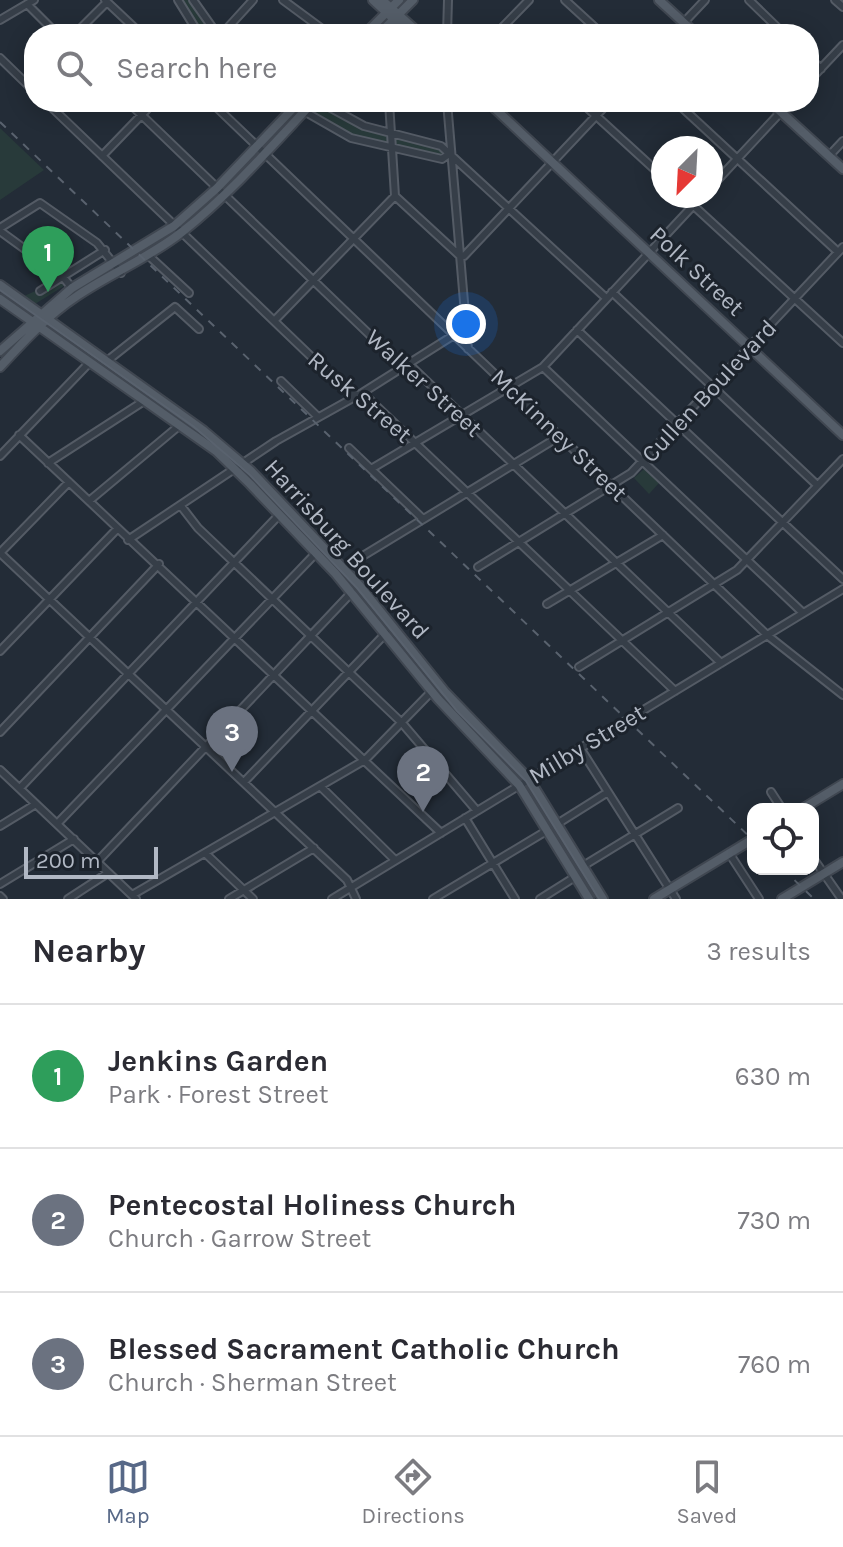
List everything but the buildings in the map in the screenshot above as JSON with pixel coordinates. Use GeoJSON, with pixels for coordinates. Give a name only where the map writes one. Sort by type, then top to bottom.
{"type":"FeatureCollection","features":[{"type":"Feature","properties":{"kind":"main road"},"geometry":{"type":"LineString","coordinates":[[373,0],[406,24]]}},
{"type":"Feature","properties":{"kind":"main road"},"geometry":{"type":"LineString","coordinates":[[382,0],[401,24]]}},
{"type":"Feature","properties":{"kind":"main road"},"geometry":{"type":"LineString","coordinates":[[386,24],[399,0]]}},
{"type":"Feature","properties":{"kind":"main road"},"geometry":{"type":"LineString","coordinates":[[378,24],[413,0]]}},
{"type":"Feature","properties":{"kind":"main road"},"geometry":{"type":"LineString","coordinates":[[659,0],[684,23]]}},
{"type":"Feature","properties":{"kind":"main road"},"geometry":{"type":"LineString","coordinates":[[0,351],[46,316],[148,255],[220,192],[260,149],[287,112]]}},
{"type":"Feature","properties":{"kind":"main road"},"geometry":{"type":"LineString","coordinates":[[260,149],[304,112]]}},
{"type":"Feature","properties":{"kind":"main road","name":"Polk Street"},"geometry":{"type":"LineString","coordinates":[[498,112],[843,435]]}},
{"type":"Feature","properties":{"kind":"main road"},"geometry":{"type":"LineString","coordinates":[[780,112],[843,169]]}},
{"type":"Feature","properties":{"kind":"main road"},"geometry":{"type":"LineString","coordinates":[[46,316],[72,288],[178,229]]}},
{"type":"Feature","properties":{"kind":"main road","name":"Harrisburg Boulevard"},"geometry":{"type":"LineString","coordinates":[[0,285],[107,361],[238,466],[343,568],[445,692],[529,779],[603,899]]}},
{"type":"Feature","properties":{"kind":"main road","name":"Harrisburg Boulevard"},"geometry":{"type":"LineString","coordinates":[[0,299],[238,466],[279,515],[352,592],[432,691],[519,785],[589,899]]}},
{"type":"Feature","properties":{"kind":"main road"},"geometry":{"type":"LineString","coordinates":[[0,367],[36,324]]}},
{"type":"Feature","properties":{"kind":"main road"},"geometry":{"type":"LineString","coordinates":[[812,803],[843,784]]}},
{"type":"Feature","properties":{"kind":"main road"},"geometry":{"type":"LineString","coordinates":[[654,899],[747,842]]}},
{"type":"Feature","properties":{"kind":"main road"},"geometry":{"type":"LineString","coordinates":[[782,899],[843,862]]}},
{"type":"Feature","properties":{"kind":"street"},"geometry":{"type":"LineString","coordinates":[[178,0],[193,24]]}},
{"type":"Feature","properties":{"kind":"street"},"geometry":{"type":"LineString","coordinates":[[193,0],[212,24]]}},
{"type":"Feature","properties":{"kind":"street"},"geometry":{"type":"LineString","coordinates":[[230,24],[253,0]]}},
{"type":"Feature","properties":{"kind":"street"},"geometry":{"type":"LineString","coordinates":[[283,0],[315,24]]}},
{"type":"Feature","properties":{"kind":"street"},"geometry":{"type":"LineString","coordinates":[[447,24],[448,0]]}},
{"type":"Feature","properties":{"kind":"street"},"geometry":{"type":"LineString","coordinates":[[509,24],[529,0]]}},
{"type":"Feature","properties":{"kind":"street"},"geometry":{"type":"LineString","coordinates":[[565,0],[591,24]]}},
{"type":"Feature","properties":{"kind":"street"},"geometry":{"type":"LineString","coordinates":[[684,23],[705,0]]}},
{"type":"Feature","properties":{"kind":"street"},"geometry":{"type":"LineString","coordinates":[[749,0],[774,24]]}},
{"type":"Feature","properties":{"kind":"street"},"geometry":{"type":"LineString","coordinates":[[835,0],[843,7]]}},
{"type":"Feature","properties":{"kind":"street"},"geometry":{"type":"LineString","coordinates":[[84,24],[106,1],[130,24]]}},
{"type":"Feature","properties":{"kind":"street"},"geometry":{"type":"LineString","coordinates":[[0,20],[31,2],[49,24]]}},
{"type":"Feature","properties":{"kind":"street"},"geometry":{"type":"LineString","coordinates":[[821,69],[843,45]]}},
{"type":"Feature","properties":{"kind":"street"},"geometry":{"type":"LineString","coordinates":[[0,58],[24,81]]}},
{"type":"Feature","properties":{"kind":"street","name":"Rusk Street"},"geometry":{"type":"LineString","coordinates":[[56,112],[349,393],[367,397],[675,691]]}},
{"type":"Feature","properties":{"kind":"street","name":"Walker Street"},"geometry":{"type":"LineString","coordinates":[[139,112],[399,363],[413,368],[721,663]]}},
{"type":"Feature","properties":{"kind":"street"},"geometry":{"type":"LineString","coordinates":[[102,156],[145,112]]}},
{"type":"Feature","properties":{"kind":"street","name":"McKinney Street"},"geometry":{"type":"LineString","coordinates":[[221,112],[767,635],[843,695]]}},
{"type":"Feature","properties":{"kind":"street"},"geometry":{"type":"LineString","coordinates":[[304,112],[351,138],[442,159],[449,154]]}},
{"type":"Feature","properties":{"kind":"street"},"geometry":{"type":"LineString","coordinates":[[336,112],[392,135],[441,146],[713,387],[817,485]]}},
{"type":"Feature","properties":{"kind":"street"},"geometry":{"type":"LineString","coordinates":[[390,112],[395,196],[459,255],[468,254],[599,112]]}},
{"type":"Feature","properties":{"kind":"street"},"geometry":{"type":"LineString","coordinates":[[447,112],[468,349]]}},
{"type":"Feature","properties":{"kind":"street"},"geometry":{"type":"LineString","coordinates":[[593,112],[651,166]]}},
{"type":"Feature","properties":{"kind":"street"},"geometry":{"type":"LineString","coordinates":[[687,112],[840,249]]}},
{"type":"Feature","properties":{"kind":"street"},"geometry":{"type":"LineString","coordinates":[[723,174],[780,112]]}},
{"type":"Feature","properties":{"kind":"street"},"geometry":{"type":"LineString","coordinates":[[829,156],[843,141]]}},
{"type":"Feature","properties":{"kind":"street"},"geometry":{"type":"LineString","coordinates":[[274,321],[395,196]]}},
{"type":"Feature","properties":{"kind":"street"},"geometry":{"type":"LineString","coordinates":[[72,288],[63,277],[0,230],[40,203],[105,250],[121,273]]}},
{"type":"Feature","properties":{"kind":"street"},"geometry":{"type":"LineString","coordinates":[[371,469],[543,367],[690,208]]}},
{"type":"Feature","properties":{"kind":"street"},"geometry":{"type":"LineString","coordinates":[[696,208],[843,343]]}},
{"type":"Feature","properties":{"kind":"street","name":"Cullen Boulevard"},"geometry":{"type":"LineString","coordinates":[[478,567],[612,485],[643,461],[840,249]]}},
{"type":"Feature","properties":{"kind":"street"},"geometry":{"type":"LineString","coordinates":[[40,291],[105,250]]}},
{"type":"Feature","properties":{"kind":"street"},"geometry":{"type":"LineString","coordinates":[[148,255],[189,293]]}},
{"type":"Feature","properties":{"kind":"street"},"geometry":{"type":"LineString","coordinates":[[107,361],[175,307],[199,329]]}},
{"type":"Feature","properties":{"kind":"street"},"geometry":{"type":"LineString","coordinates":[[128,540],[238,466],[465,328]]}},
{"type":"Feature","properties":{"kind":"street"},"geometry":{"type":"LineString","coordinates":[[577,330],[843,579]]}},
{"type":"Feature","properties":{"kind":"street"},"geometry":{"type":"LineString","coordinates":[[0,456],[89,363]]}},
{"type":"Feature","properties":{"kind":"street"},"geometry":{"type":"LineString","coordinates":[[543,367],[803,613]]}},
{"type":"Feature","properties":{"kind":"street"},"geometry":{"type":"LineString","coordinates":[[281,381],[318,417]]}},
{"type":"Feature","properties":{"kind":"street"},"geometry":{"type":"LineString","coordinates":[[48,463],[144,401]]}},
{"type":"Feature","properties":{"kind":"street"},"geometry":{"type":"LineString","coordinates":[[89,501],[180,425]]}},
{"type":"Feature","properties":{"kind":"street"},"geometry":{"type":"LineString","coordinates":[[19,435],[128,540],[198,600],[441,833]]}},
{"type":"Feature","properties":{"kind":"street"},"geometry":{"type":"LineString","coordinates":[[343,568],[560,436]]}},
{"type":"Feature","properties":{"kind":"street"},"geometry":{"type":"LineString","coordinates":[[349,448],[423,519]]}},
{"type":"Feature","properties":{"kind":"street"},"geometry":{"type":"LineString","coordinates":[[579,667],[747,560],[843,459]]}},
{"type":"Feature","properties":{"kind":"street"},"geometry":{"type":"LineString","coordinates":[[69,482],[0,553],[314,848],[356,899]]}},
{"type":"Feature","properties":{"kind":"street"},"geometry":{"type":"LineString","coordinates":[[181,506],[198,528],[402,723],[477,811]]}},
{"type":"Feature","properties":{"kind":"street"},"geometry":{"type":"LineString","coordinates":[[20,788],[279,515]]}},
{"type":"Feature","properties":{"kind":"street"},"geometry":{"type":"LineString","coordinates":[[0,651],[117,529]]}},
{"type":"Feature","properties":{"kind":"street"},"geometry":{"type":"LineString","coordinates":[[547,604],[663,535]]}},
{"type":"Feature","properties":{"kind":"street"},"geometry":{"type":"LineString","coordinates":[[57,824],[316,553]]}},
{"type":"Feature","properties":{"kind":"street"},"geometry":{"type":"LineString","coordinates":[[0,732],[159,564]]}},
{"type":"Feature","properties":{"kind":"street","name":"Milby Street"},"geometry":{"type":"LineString","coordinates":[[332,899],[843,589]]}},
{"type":"Feature","properties":{"kind":"street"},"geometry":{"type":"LineString","coordinates":[[97,862],[352,592]]}},
{"type":"Feature","properties":{"kind":"street"},"geometry":{"type":"LineString","coordinates":[[244,782],[386,633]]}},
{"type":"Feature","properties":{"kind":"street"},"geometry":{"type":"LineString","coordinates":[[0,771],[134,897],[365,760],[432,691]]}},
{"type":"Feature","properties":{"kind":"street"},"geometry":{"type":"LineString","coordinates":[[580,748],[676,899]]}},
{"type":"Feature","properties":{"kind":"street"},"geometry":{"type":"LineString","coordinates":[[320,786],[395,860]]}},
{"type":"Feature","properties":{"kind":"street"},"geometry":{"type":"LineString","coordinates":[[557,824],[608,792]]}},
{"type":"Feature","properties":{"kind":"street"},"geometry":{"type":"LineString","coordinates":[[771,792],[778,803]]}},
{"type":"Feature","properties":{"kind":"street"},"geometry":{"type":"LineString","coordinates":[[0,826],[36,804]]}},
{"type":"Feature","properties":{"kind":"street"},"geometry":{"type":"LineString","coordinates":[[583,866],[678,808]]}},
{"type":"Feature","properties":{"kind":"street"},"geometry":{"type":"LineString","coordinates":[[465,818],[515,899]]}},
{"type":"Feature","properties":{"kind":"street"},"geometry":{"type":"LineString","coordinates":[[433,899],[548,830]]}},
{"type":"Feature","properties":{"kind":"street"},"geometry":{"type":"LineString","coordinates":[[0,884],[74,839]]}},
{"type":"Feature","properties":{"kind":"street"},"geometry":{"type":"LineString","coordinates":[[229,899],[314,848]]}},
{"type":"Feature","properties":{"kind":"street"},"geometry":{"type":"LineString","coordinates":[[205,853],[253,899]]}},
{"type":"Feature","properties":{"kind":"street"},"geometry":{"type":"LineString","coordinates":[[729,853],[759,899]]}},
{"type":"Feature","properties":{"kind":"street"},"geometry":{"type":"LineString","coordinates":[[819,866],[841,898]]}},
{"type":"Feature","properties":{"kind":"street"},"geometry":{"type":"LineString","coordinates":[[68,899],[108,873]]}},
{"type":"Feature","properties":{"kind":"street"},"geometry":{"type":"LineString","coordinates":[[540,899],[575,877]]}},
{"type":"Feature","properties":{"kind":"shaded area"},"geometry":{"type":"Polygon","coordinates":[[[181,0],[190,0],[208,24],[196,24],[181,0]]]}},
{"type":"Feature","properties":{"kind":"shaded area"},"geometry":{"type":"Polygon","coordinates":[[[332,112],[386,136],[389,145],[347,134],[309,113],[332,112]]]}},
{"type":"Feature","properties":{"kind":"shaded area"},"geometry":{"type":"Polygon","coordinates":[[[0,128],[44,170],[0,200],[0,128]]]}},
{"type":"Feature","properties":{"kind":"shaded area"},"geometry":{"type":"Polygon","coordinates":[[[395,139],[446,152],[444,157],[395,146],[395,139]]]}},
{"type":"Feature","properties":{"kind":"shaded area"},"geometry":{"type":"Polygon","coordinates":[[[61,280],[64,286],[35,304],[24,296],[61,280]]]}},
{"type":"Feature","properties":{"kind":"shaded area"},"geometry":{"type":"Polygon","coordinates":[[[644,469],[659,483],[649,494],[634,478],[644,469]]]}},
{"type":"Feature","properties":{"kind":"tram line"},"geometry":{"type":"LineString","coordinates":[[0,290],[193,426],[250,475],[357,588],[457,711],[526,781],[599,899]]}},
{"type":"Feature","properties":{"kind":"railway"},"geometry":{"type":"LineString","coordinates":[[0,122],[747,834]]}},
{"type":"Feature","properties":{"kind":"railway"},"geometry":{"type":"LineString","coordinates":[[789,875],[814,899]]}},
{"type":"Feature","properties":{"kind":"place","name":"Jenkins Garden"},"geometry":{"type":"Point","coordinates":[48,292]}},
{"type":"Feature","properties":{"kind":"place","name":"Blessed Sacrament Catholic Church"},"geometry":{"type":"Point","coordinates":[232,772]}},
{"type":"Feature","properties":{"kind":"place","name":"Pentecostal Holiness Church"},"geometry":{"type":"Point","coordinates":[423,812]}}]}
